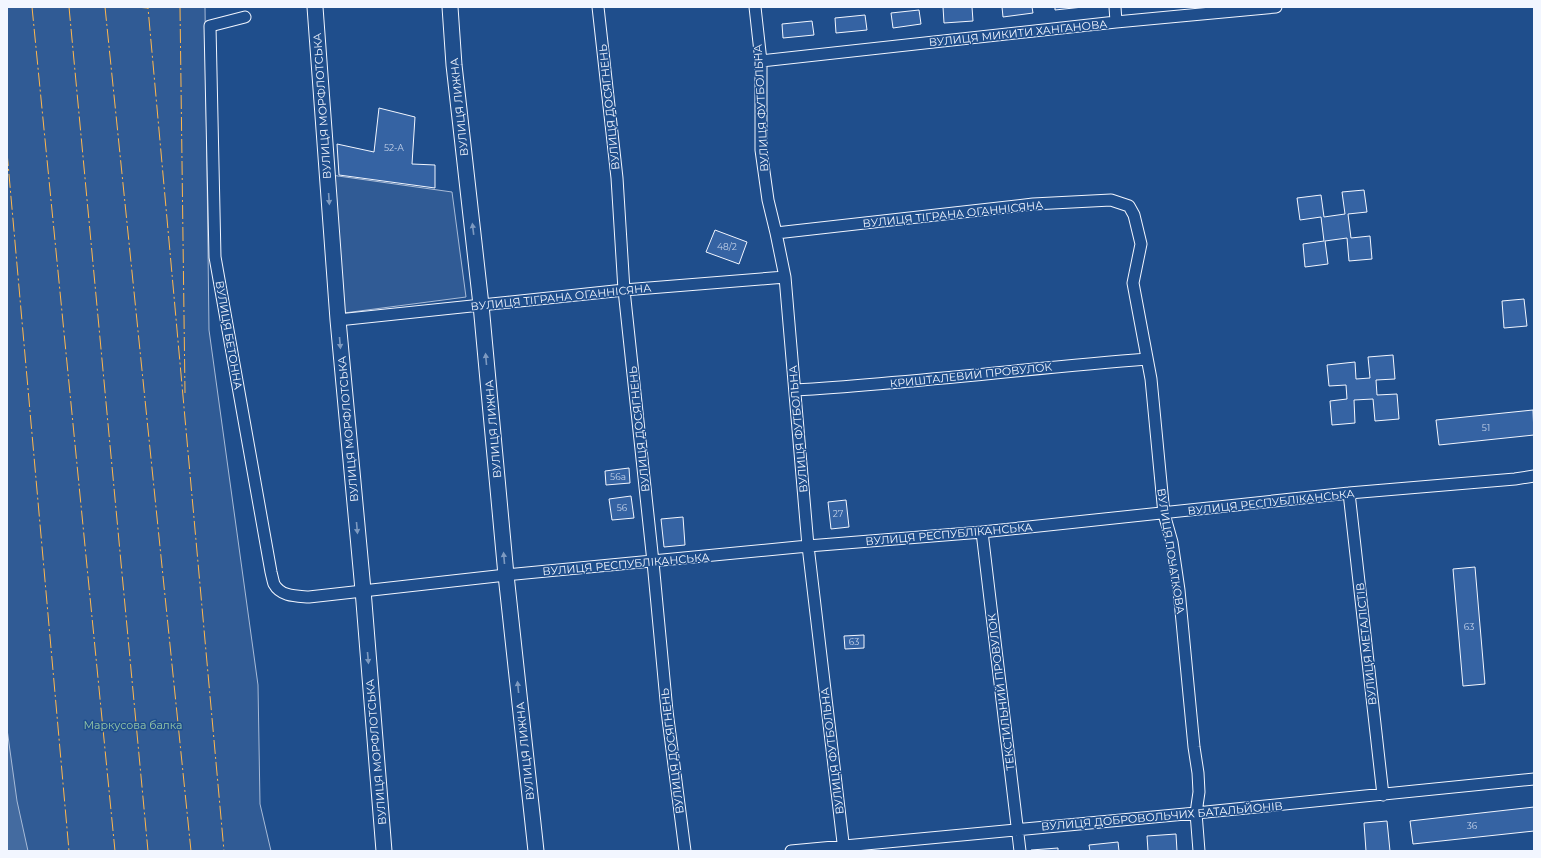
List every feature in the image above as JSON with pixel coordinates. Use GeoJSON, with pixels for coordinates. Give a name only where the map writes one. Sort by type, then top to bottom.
{"type":"FeatureCollection","features":[{"type":"Feature","properties":{"kind":"street","name":"ВУЛИЦЯ МОРФЛОТСЬКА"},"geometry":{"type":"LineString","coordinates":[[315,7],[338,320],[363,590],[384,851]]}},
{"type":"Feature","properties":{"kind":"street","name":"ВУЛИЦЯ ЛИЖНА"},"geometry":{"type":"LineString","coordinates":[[450,7],[454,65],[482,304],[506,575],[536,851]]}},
{"type":"Feature","properties":{"kind":"street","name":"ВУЛИЦЯ ДОСЯГНЕНЬ"},"geometry":{"type":"LineString","coordinates":[[598,7],[617,178],[624,290],[667,710],[685,851]]}},
{"type":"Feature","properties":{"kind":"street","name":"ВУЛИЦЯ ФУТБОЛЬНА"},"geometry":{"type":"LineString","coordinates":[[755,7],[760,60],[761,150],[768,200],[785,277],[808,546],[844,848]]}},
{"type":"Feature","properties":{"kind":"street"},"geometry":{"type":"LineString","coordinates":[[1115,7],[1116,22]]}},
{"type":"Feature","properties":{"kind":"street","name":"ВУЛИЦЯ МИКИТИ ХАНГАНОВА"},"geometry":{"type":"LineString","coordinates":[[760,60],[1116,22],[1276,7]]}},
{"type":"Feature","properties":{"kind":"street","name":"ВУЛИЦЯ БЕТОННА"},"geometry":{"type":"LineString","coordinates":[[245,17],[210,26],[215,257],[271,572],[274,584],[280,591],[295,596],[309,597],[363,590]]}},
{"type":"Feature","properties":{"kind":"street","name":"ВУЛИЦЯ ТІГРАНА ОГАННІСЯНА"},"geometry":{"type":"LineString","coordinates":[[776,233],[1033,204],[1111,200],[1129,206]]}},
{"type":"Feature","properties":{"kind":"street","name":"ВУЛИЦЯ ПОЧАТКОВА"},"geometry":{"type":"LineString","coordinates":[[1129,206],[1134,215],[1141,244],[1133,283],[1151,379],[1164,514],[1172,542],[1179,590],[1198,773],[1199,792],[1196,813],[1199,851]]}},
{"type":"Feature","properties":{"kind":"street","name":"ВУЛИЦЯ ТІГРАНА ОГАННІСЯНА"},"geometry":{"type":"LineString","coordinates":[[338,320],[624,290],[785,277]]}},
{"type":"Feature","properties":{"kind":"street","name":"КРИШТАЛЕВИЙ ПРОВУЛОК"},"geometry":{"type":"LineString","coordinates":[[795,390],[1147,359]]}},
{"type":"Feature","properties":{"kind":"street","name":"ВУЛИЦЯ РЕСПУБЛІКАНСЬКА"},"geometry":{"type":"LineString","coordinates":[[363,590],[808,546],[982,532],[1164,514],[1349,493],[1534,476]]}},
{"type":"Feature","properties":{"kind":"street","name":"ВУЛИЦЯ МЕТАЛІСТІВ"},"geometry":{"type":"LineString","coordinates":[[1349,493],[1382,795]]}},
{"type":"Feature","properties":{"kind":"street","name":"ТЕКСТИЛЬНИЙ ПРОВУЛОК"},"geometry":{"type":"LineString","coordinates":[[982,532],[1020,851]]}},
{"type":"Feature","properties":{"kind":"street","name":"ВУЛИЦЯ ДОБРОВОЛЬЧИХ БАТАЛЬЙОНІВ"},"geometry":{"type":"LineString","coordinates":[[791,851],[844,848],[1534,779]]}},
{"type":"Feature","properties":{"kind":"shaded area","name":"Маркусова балка"},"geometry":{"type":"Polygon","coordinates":[[[7,7],[205,7],[209,330],[258,685],[260,804],[271,851],[7,851],[7,7]]]}},
{"type":"Feature","properties":{"kind":"shaded area"},"geometry":{"type":"Polygon","coordinates":[[[331,175],[452,192],[466,297],[344,313],[331,175]]]}},
{"type":"Feature","properties":{"kind":"shaded area"},"geometry":{"type":"Polygon","coordinates":[[[7,729],[17,801],[28,851],[7,851],[7,729]]]}},
{"type":"Feature","properties":{"kind":"building"},"geometry":{"type":"Polygon","coordinates":[[[943,7],[972,7],[973,21],[944,23],[943,7]]]}},
{"type":"Feature","properties":{"kind":"building"},"geometry":{"type":"Polygon","coordinates":[[[1002,7],[1032,7],[1033,13],[1003,17],[1002,7]]]}},
{"type":"Feature","properties":{"kind":"building"},"geometry":{"type":"Polygon","coordinates":[[[1055,7],[1083,7],[1055,10],[1055,7]]]}},
{"type":"Feature","properties":{"kind":"building"},"geometry":{"type":"Polygon","coordinates":[[[919,10],[921,24],[893,28],[891,13],[919,10]]]}},
{"type":"Feature","properties":{"kind":"building"},"geometry":{"type":"Polygon","coordinates":[[[865,15],[867,30],[836,33],[835,18],[865,15]]]}},
{"type":"Feature","properties":{"kind":"building"},"geometry":{"type":"Polygon","coordinates":[[[812,21],[814,35],[783,38],[782,24],[812,21]]]}},
{"type":"Feature","properties":{"kind":"building"},"geometry":{"type":"Polygon","coordinates":[[[379,108],[415,117],[412,164],[435,165],[435,188],[339,175],[337,144],[374,152],[379,108]]]}},
{"type":"Feature","properties":{"kind":"building"},"geometry":{"type":"Polygon","coordinates":[[[1364,190],[1367,212],[1348,214],[1351,238],[1370,236],[1372,259],[1349,261],[1347,238],[1325,241],[1328,264],[1305,267],[1303,244],[1324,241],[1321,217],[1300,220],[1297,198],[1321,195],[1324,217],[1345,214],[1342,192],[1364,190]]]}},
{"type":"Feature","properties":{"kind":"building"},"geometry":{"type":"Polygon","coordinates":[[[715,230],[747,242],[739,264],[706,252],[715,230]]]}},
{"type":"Feature","properties":{"kind":"building"},"geometry":{"type":"Polygon","coordinates":[[[1524,299],[1527,326],[1504,328],[1502,301],[1524,299]]]}},
{"type":"Feature","properties":{"kind":"building"},"geometry":{"type":"Polygon","coordinates":[[[1393,355],[1395,379],[1376,380],[1377,395],[1397,394],[1399,419],[1375,421],[1373,399],[1354,400],[1355,423],[1332,425],[1330,401],[1347,399],[1346,385],[1329,386],[1327,365],[1355,362],[1356,379],[1370,378],[1368,357],[1393,355]]]}},
{"type":"Feature","properties":{"kind":"building"},"geometry":{"type":"Polygon","coordinates":[[[1533,410],[1534,435],[1439,445],[1436,420],[1533,410]]]}},
{"type":"Feature","properties":{"kind":"building"},"geometry":{"type":"Polygon","coordinates":[[[629,468],[630,483],[606,485],[605,471],[629,468]]]}},
{"type":"Feature","properties":{"kind":"building"},"geometry":{"type":"Polygon","coordinates":[[[631,496],[634,518],[612,520],[609,499],[631,496]]]}},
{"type":"Feature","properties":{"kind":"building"},"geometry":{"type":"Polygon","coordinates":[[[846,500],[849,527],[831,529],[828,502],[846,500]]]}},
{"type":"Feature","properties":{"kind":"building"},"geometry":{"type":"Polygon","coordinates":[[[683,517],[685,545],[664,547],[661,519],[683,517]]]}},
{"type":"Feature","properties":{"kind":"building"},"geometry":{"type":"Polygon","coordinates":[[[1475,567],[1485,684],[1463,686],[1453,569],[1475,567]]]}},
{"type":"Feature","properties":{"kind":"building"},"geometry":{"type":"Polygon","coordinates":[[[864,635],[864,648],[845,649],[844,636],[864,635]]]}},
{"type":"Feature","properties":{"kind":"building"},"geometry":{"type":"Polygon","coordinates":[[[1534,807],[1534,831],[1413,844],[1410,821],[1534,807]]]}},
{"type":"Feature","properties":{"kind":"building"},"geometry":{"type":"Polygon","coordinates":[[[1387,821],[1390,851],[1366,851],[1364,823],[1387,821]]]}},
{"type":"Feature","properties":{"kind":"building"},"geometry":{"type":"Polygon","coordinates":[[[1176,834],[1177,851],[1148,851],[1147,836],[1176,834]]]}},
{"type":"Feature","properties":{"kind":"building"},"geometry":{"type":"Polygon","coordinates":[[[1118,842],[1119,851],[1090,851],[1089,845],[1118,842]]]}},
{"type":"Feature","properties":{"kind":"building"},"geometry":{"type":"Polygon","coordinates":[[[1058,848],[1058,851],[1031,851],[1031,850],[1058,848]]]}},
{"type":"Feature","properties":{"kind":"power"},"geometry":{"type":"LineString","coordinates":[[32,7],[115,851]]}},
{"type":"Feature","properties":{"kind":"power"},"geometry":{"type":"LineString","coordinates":[[69,7],[148,851]]}},
{"type":"Feature","properties":{"kind":"power"},"geometry":{"type":"LineString","coordinates":[[105,7],[191,851]]}},
{"type":"Feature","properties":{"kind":"power"},"geometry":{"type":"LineString","coordinates":[[135,7],[148,8],[224,851]]}},
{"type":"Feature","properties":{"kind":"power"},"geometry":{"type":"LineString","coordinates":[[180,7],[185,393]]}},
{"type":"Feature","properties":{"kind":"power"},"geometry":{"type":"LineString","coordinates":[[7,152],[69,851]]}}]}
